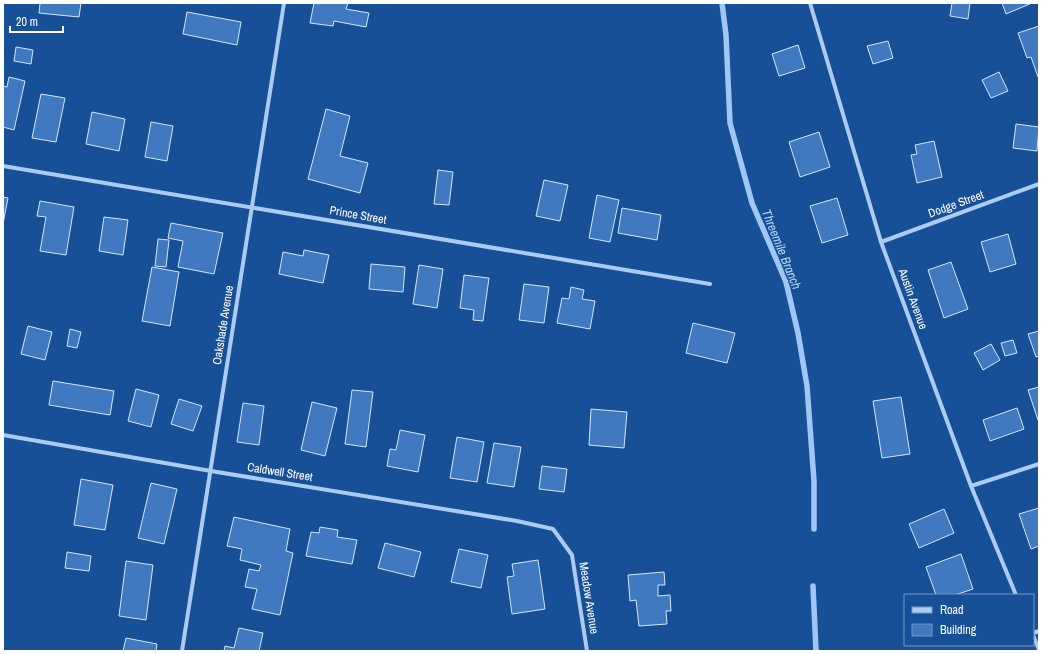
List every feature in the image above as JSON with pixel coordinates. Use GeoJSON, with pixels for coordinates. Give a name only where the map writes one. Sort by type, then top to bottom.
{"type":"FeatureCollection","features":[{"type":"Feature","properties":{"kind":"street","name":"Oakshade Avenue"},"geometry":{"type":"LineString","coordinates":[[182,651],[284,3]]}},
{"type":"Feature","properties":{"kind":"street","name":"Austin Avenue"},"geometry":{"type":"LineString","coordinates":[[810,3],[881,242],[971,486],[1016,594]]}},
{"type":"Feature","properties":{"kind":"street","name":"Prince Street"},"geometry":{"type":"LineString","coordinates":[[3,166],[710,284]]}},
{"type":"Feature","properties":{"kind":"street","name":"Dodge Street"},"geometry":{"type":"LineString","coordinates":[[881,242],[1039,184]]}},
{"type":"Feature","properties":{"kind":"street","name":"Caldwell Street"},"geometry":{"type":"LineString","coordinates":[[3,435],[210,471],[517,521],[553,529]]}},
{"type":"Feature","properties":{"kind":"street"},"geometry":{"type":"LineString","coordinates":[[971,486],[1039,464]]}},
{"type":"Feature","properties":{"kind":"street","name":"Meadow Avenue"},"geometry":{"type":"LineString","coordinates":[[553,529],[572,555],[587,651]]}},
{"type":"Feature","properties":{"kind":"street"},"geometry":{"type":"LineString","coordinates":[[1034,637],[1039,650]]}},
{"type":"Feature","properties":{"kind":"building"},"geometry":{"type":"Polygon","coordinates":[[[40,3],[81,3],[79,17],[39,13],[40,3]]]}},
{"type":"Feature","properties":{"kind":"building"},"geometry":{"type":"Polygon","coordinates":[[[314,3],[348,3],[346,9],[369,13],[366,27],[334,21],[333,26],[310,23],[314,3]]]}},
{"type":"Feature","properties":{"kind":"building"},"geometry":{"type":"Polygon","coordinates":[[[952,3],[970,3],[968,19],[950,16],[952,3]]]}},
{"type":"Feature","properties":{"kind":"building"},"geometry":{"type":"Polygon","coordinates":[[[1002,3],[1032,3],[1006,14],[1002,3]]]}},
{"type":"Feature","properties":{"kind":"building"},"geometry":{"type":"Polygon","coordinates":[[[187,12],[241,22],[237,45],[183,34],[187,12]]]}},
{"type":"Feature","properties":{"kind":"building"},"geometry":{"type":"Polygon","coordinates":[[[1039,26],[1038,77],[1031,57],[1027,58],[1018,33],[1039,26]]]}},
{"type":"Feature","properties":{"kind":"building"},"geometry":{"type":"Polygon","coordinates":[[[888,41],[893,58],[873,64],[867,46],[888,41]]]}},
{"type":"Feature","properties":{"kind":"building"},"geometry":{"type":"Polygon","coordinates":[[[798,45],[805,68],[779,76],[772,54],[798,45]]]}},
{"type":"Feature","properties":{"kind":"building"},"geometry":{"type":"Polygon","coordinates":[[[16,47],[33,50],[31,64],[14,61],[16,47]]]}},
{"type":"Feature","properties":{"kind":"building"},"geometry":{"type":"Polygon","coordinates":[[[999,72],[1008,91],[991,98],[982,80],[999,72]]]}},
{"type":"Feature","properties":{"kind":"building"},"geometry":{"type":"Polygon","coordinates":[[[9,77],[25,81],[14,130],[3,127],[3,86],[7,87],[9,77]]]}},
{"type":"Feature","properties":{"kind":"building"},"geometry":{"type":"Polygon","coordinates":[[[41,94],[65,98],[56,142],[32,138],[41,94]]]}},
{"type":"Feature","properties":{"kind":"building"},"geometry":{"type":"Polygon","coordinates":[[[326,109],[350,116],[340,156],[368,163],[360,193],[308,179],[326,109]]]}},
{"type":"Feature","properties":{"kind":"building"},"geometry":{"type":"Polygon","coordinates":[[[92,112],[125,119],[119,151],[86,144],[92,112]]]}},
{"type":"Feature","properties":{"kind":"building"},"geometry":{"type":"Polygon","coordinates":[[[151,122],[173,126],[167,161],[145,157],[151,122]]]}},
{"type":"Feature","properties":{"kind":"building"},"geometry":{"type":"Polygon","coordinates":[[[1016,124],[1039,127],[1037,151],[1013,148],[1016,124]]]}},
{"type":"Feature","properties":{"kind":"building"},"geometry":{"type":"Polygon","coordinates":[[[819,132],[830,167],[800,177],[789,142],[819,132]]]}},
{"type":"Feature","properties":{"kind":"building"},"geometry":{"type":"Polygon","coordinates":[[[934,141],[942,177],[917,183],[911,155],[917,154],[915,145],[934,141]]]}},
{"type":"Feature","properties":{"kind":"building"},"geometry":{"type":"Polygon","coordinates":[[[438,170],[453,172],[449,205],[434,204],[438,170]]]}},
{"type":"Feature","properties":{"kind":"building"},"geometry":{"type":"Polygon","coordinates":[[[544,180],[568,185],[560,221],[536,216],[544,180]]]}},
{"type":"Feature","properties":{"kind":"building"},"geometry":{"type":"Polygon","coordinates":[[[597,195],[619,200],[610,242],[589,238],[597,195]]]}},
{"type":"Feature","properties":{"kind":"building"},"geometry":{"type":"Polygon","coordinates":[[[3,197],[8,198],[3,224],[3,197]]]}},
{"type":"Feature","properties":{"kind":"building"},"geometry":{"type":"Polygon","coordinates":[[[837,198],[848,235],[822,243],[810,206],[837,198]]]}},
{"type":"Feature","properties":{"kind":"building"},"geometry":{"type":"Polygon","coordinates":[[[40,201],[74,207],[66,255],[40,251],[46,217],[37,216],[40,201]]]}},
{"type":"Feature","properties":{"kind":"building"},"geometry":{"type":"Polygon","coordinates":[[[622,208],[661,215],[657,240],[618,233],[622,208]]]}},
{"type":"Feature","properties":{"kind":"building"},"geometry":{"type":"Polygon","coordinates":[[[104,217],[128,220],[123,255],[99,251],[104,217]]]}},
{"type":"Feature","properties":{"kind":"building"},"geometry":{"type":"Polygon","coordinates":[[[171,223],[223,233],[214,274],[178,267],[183,241],[168,238],[171,223]]]}},
{"type":"Feature","properties":{"kind":"building"},"geometry":{"type":"Polygon","coordinates":[[[1008,234],[1016,264],[990,272],[981,242],[1008,234]]]}},
{"type":"Feature","properties":{"kind":"building"},"geometry":{"type":"Polygon","coordinates":[[[158,239],[169,240],[166,267],[155,266],[158,239]]]}},
{"type":"Feature","properties":{"kind":"building"},"geometry":{"type":"Polygon","coordinates":[[[304,250],[329,255],[323,283],[279,274],[283,252],[303,256],[304,250]]]}},
{"type":"Feature","properties":{"kind":"building"},"geometry":{"type":"Polygon","coordinates":[[[951,262],[968,309],[944,318],[928,270],[951,262]]]}},
{"type":"Feature","properties":{"kind":"building"},"geometry":{"type":"Polygon","coordinates":[[[371,264],[405,267],[403,292],[369,289],[371,264]]]}},
{"type":"Feature","properties":{"kind":"building"},"geometry":{"type":"Polygon","coordinates":[[[419,265],[443,269],[437,308],[413,304],[419,265]]]}},
{"type":"Feature","properties":{"kind":"building"},"geometry":{"type":"Polygon","coordinates":[[[152,267],[179,272],[170,326],[142,321],[152,267]]]}},
{"type":"Feature","properties":{"kind":"building"},"geometry":{"type":"Polygon","coordinates":[[[464,275],[489,278],[483,321],[473,320],[474,310],[460,308],[464,275]]]}},
{"type":"Feature","properties":{"kind":"building"},"geometry":{"type":"Polygon","coordinates":[[[524,284],[549,287],[544,323],[519,320],[524,284]]]}},
{"type":"Feature","properties":{"kind":"building"},"geometry":{"type":"Polygon","coordinates":[[[571,287],[584,290],[582,299],[595,301],[590,329],[557,323],[562,298],[569,299],[571,287]]]}},
{"type":"Feature","properties":{"kind":"building"},"geometry":{"type":"Polygon","coordinates":[[[693,323],[735,333],[727,363],[686,353],[693,323]]]}},
{"type":"Feature","properties":{"kind":"building"},"geometry":{"type":"Polygon","coordinates":[[[28,326],[52,332],[45,360],[21,354],[28,326]]]}},
{"type":"Feature","properties":{"kind":"building"},"geometry":{"type":"Polygon","coordinates":[[[70,329],[81,332],[77,348],[67,346],[70,329]]]}},
{"type":"Feature","properties":{"kind":"building"},"geometry":{"type":"Polygon","coordinates":[[[1039,331],[1039,356],[1036,357],[1028,334],[1039,331]]]}},
{"type":"Feature","properties":{"kind":"building"},"geometry":{"type":"Polygon","coordinates":[[[1013,340],[1017,353],[1005,356],[1001,343],[1013,340]]]}},
{"type":"Feature","properties":{"kind":"building"},"geometry":{"type":"Polygon","coordinates":[[[991,344],[1000,360],[983,370],[974,353],[991,344]]]}},
{"type":"Feature","properties":{"kind":"building"},"geometry":{"type":"Polygon","coordinates":[[[53,381],[114,391],[110,415],[49,405],[53,381]]]}},
{"type":"Feature","properties":{"kind":"building"},"geometry":{"type":"Polygon","coordinates":[[[1039,387],[1039,420],[1038,420],[1028,390],[1039,387]]]}},
{"type":"Feature","properties":{"kind":"building"},"geometry":{"type":"Polygon","coordinates":[[[136,389],[159,395],[151,427],[128,421],[136,389]]]}},
{"type":"Feature","properties":{"kind":"building"},"geometry":{"type":"Polygon","coordinates":[[[352,390],[373,392],[366,447],[345,444],[352,390]]]}},
{"type":"Feature","properties":{"kind":"building"},"geometry":{"type":"Polygon","coordinates":[[[901,397],[910,454],[882,458],[873,401],[901,397]]]}},
{"type":"Feature","properties":{"kind":"building"},"geometry":{"type":"Polygon","coordinates":[[[179,399],[202,406],[193,431],[171,424],[179,399]]]}},
{"type":"Feature","properties":{"kind":"building"},"geometry":{"type":"Polygon","coordinates":[[[312,402],[337,408],[325,456],[301,450],[312,402]]]}},
{"type":"Feature","properties":{"kind":"building"},"geometry":{"type":"Polygon","coordinates":[[[243,403],[264,406],[259,445],[237,442],[243,403]]]}},
{"type":"Feature","properties":{"kind":"building"},"geometry":{"type":"Polygon","coordinates":[[[1017,408],[1024,429],[990,441],[983,420],[1017,408]]]}},
{"type":"Feature","properties":{"kind":"building"},"geometry":{"type":"Polygon","coordinates":[[[591,409],[627,412],[624,448],[589,445],[591,409]]]}},
{"type":"Feature","properties":{"kind":"building"},"geometry":{"type":"Polygon","coordinates":[[[400,430],[425,435],[418,472],[387,466],[390,449],[396,450],[400,430]]]}},
{"type":"Feature","properties":{"kind":"building"},"geometry":{"type":"Polygon","coordinates":[[[457,437],[484,442],[477,482],[450,478],[457,437]]]}},
{"type":"Feature","properties":{"kind":"building"},"geometry":{"type":"Polygon","coordinates":[[[494,443],[521,447],[514,487],[487,483],[494,443]]]}},
{"type":"Feature","properties":{"kind":"building"},"geometry":{"type":"Polygon","coordinates":[[[542,466],[567,469],[564,492],[539,489],[542,466]]]}},
{"type":"Feature","properties":{"kind":"building"},"geometry":{"type":"Polygon","coordinates":[[[81,479],[113,485],[105,530],[74,525],[81,479]]]}},
{"type":"Feature","properties":{"kind":"building"},"geometry":{"type":"Polygon","coordinates":[[[151,483],[177,489],[164,544],[138,538],[151,483]]]}},
{"type":"Feature","properties":{"kind":"building"},"geometry":{"type":"Polygon","coordinates":[[[1039,508],[1039,546],[1031,549],[1019,514],[1039,508]]]}},
{"type":"Feature","properties":{"kind":"building"},"geometry":{"type":"Polygon","coordinates":[[[944,509],[954,533],[919,548],[909,524],[944,509]]]}},
{"type":"Feature","properties":{"kind":"building"},"geometry":{"type":"Polygon","coordinates":[[[234,517],[290,529],[286,551],[293,553],[280,615],[252,609],[257,589],[245,587],[249,569],[259,571],[261,565],[240,560],[242,549],[227,546],[234,517]]]}},
{"type":"Feature","properties":{"kind":"building"},"geometry":{"type":"Polygon","coordinates":[[[320,527],[338,530],[337,537],[357,540],[352,564],[306,556],[311,532],[319,533],[320,527]]]}},
{"type":"Feature","properties":{"kind":"building"},"geometry":{"type":"Polygon","coordinates":[[[385,543],[421,552],[414,577],[378,568],[385,543]]]}},
{"type":"Feature","properties":{"kind":"building"},"geometry":{"type":"Polygon","coordinates":[[[459,549],[488,555],[481,588],[451,582],[459,549]]]}},
{"type":"Feature","properties":{"kind":"building"},"geometry":{"type":"Polygon","coordinates":[[[67,552],[91,556],[89,571],[65,568],[67,552]]]}},
{"type":"Feature","properties":{"kind":"building"},"geometry":{"type":"Polygon","coordinates":[[[961,554],[973,589],[958,594],[936,594],[926,567],[961,554]]]}},
{"type":"Feature","properties":{"kind":"building"},"geometry":{"type":"Polygon","coordinates":[[[538,560],[545,609],[512,614],[507,577],[514,576],[512,564],[538,560]]]}},
{"type":"Feature","properties":{"kind":"building"},"geometry":{"type":"Polygon","coordinates":[[[126,561],[153,565],[146,620],[119,616],[126,561]]]}},
{"type":"Feature","properties":{"kind":"building"},"geometry":{"type":"Polygon","coordinates":[[[664,572],[665,585],[658,585],[658,596],[670,595],[671,611],[666,611],[667,624],[639,626],[636,600],[630,601],[628,575],[664,572]]]}},
{"type":"Feature","properties":{"kind":"building"},"geometry":{"type":"Polygon","coordinates":[[[239,628],[263,633],[259,651],[224,651],[225,646],[234,648],[239,628]]]}},
{"type":"Feature","properties":{"kind":"building"},"geometry":{"type":"Polygon","coordinates":[[[126,638],[157,644],[156,651],[123,651],[126,638]]]}},
{"type":"Feature","properties":{"kind":"waterway","name":"Threemile Branch"},"geometry":{"type":"LineString","coordinates":[[722,3],[726,35],[730,123],[752,203],[786,282],[798,333],[807,386],[814,481],[814,529]]}},
{"type":"Feature","properties":{"kind":"waterway","name":"Threemile Branch"},"geometry":{"type":"LineString","coordinates":[[813,586],[816,651]]}}]}
